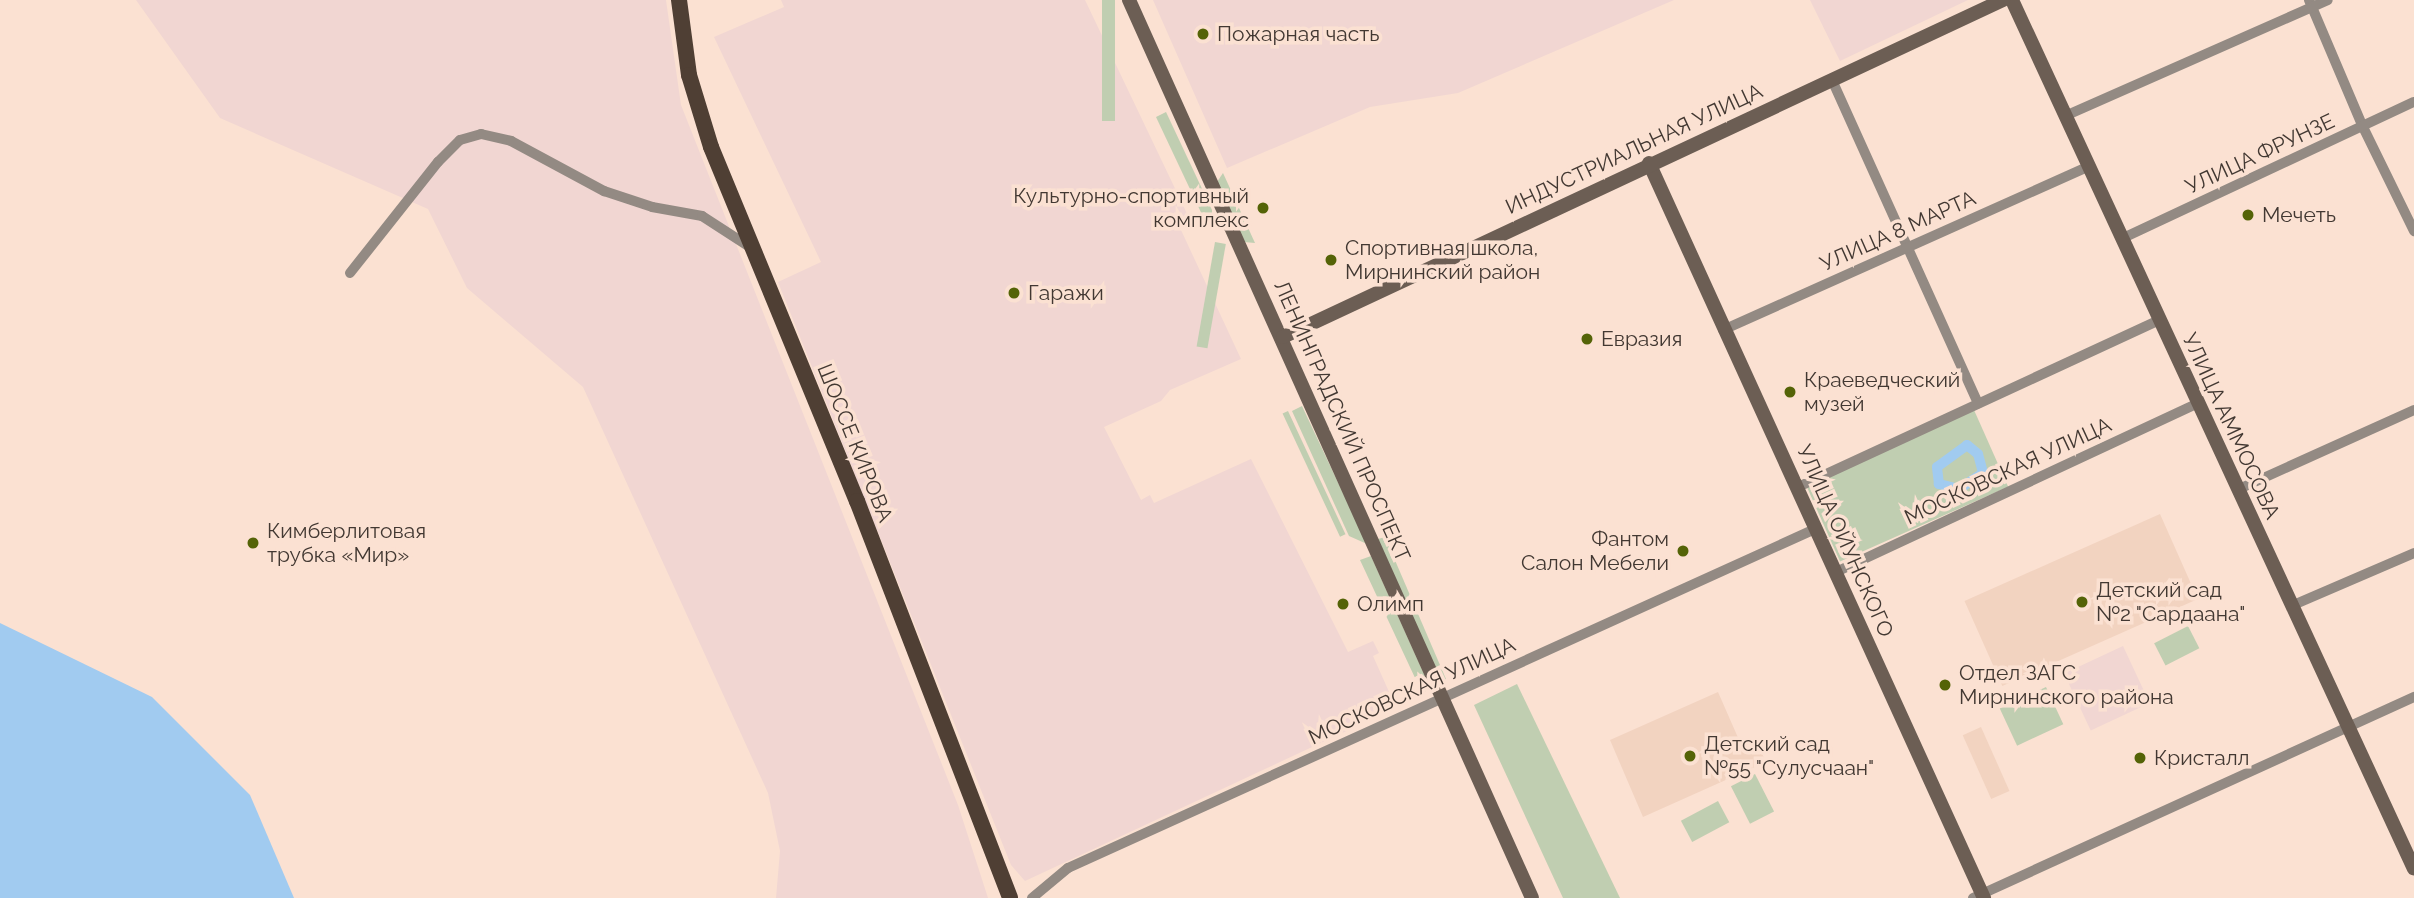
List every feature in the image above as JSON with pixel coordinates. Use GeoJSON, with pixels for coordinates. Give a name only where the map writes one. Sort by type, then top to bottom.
{"type":"FeatureCollection","features":[{"type":"Feature","properties":{"kind":"main road","name":"ШОССЕ КИРОВА"},"geometry":{"type":"LineString","coordinates":[[680,0],[695,97],[751,248],[857,501],[1010,898]]}},
{"type":"Feature","properties":{"kind":"main road","name":"ЛЕНИНГРАДСКИЙ ПРОСПЕКТ"},"geometry":{"type":"LineString","coordinates":[[1129,0],[1283,337],[1440,699],[1532,898]]}},
{"type":"Feature","properties":{"kind":"main road","name":"ИНДУСТРИАЛЬНАЯ УЛИЦА"},"geometry":{"type":"LineString","coordinates":[[1283,337],[1648,163],[2003,0]]}},
{"type":"Feature","properties":{"kind":"main road","name":"УЛИЦА АММОСОВА"},"geometry":{"type":"LineString","coordinates":[[2012,0],[2158,321],[2239,489],[2414,869]]}},
{"type":"Feature","properties":{"kind":"main road","name":"УЛИЦА ОЙУНСКОГО"},"geometry":{"type":"LineString","coordinates":[[1648,163],[1723,330],[1798,487],[1979,897]]}},
{"type":"Feature","properties":{"kind":"street"},"geometry":{"type":"LineString","coordinates":[[2065,116],[2311,4],[2328,0]]}},
{"type":"Feature","properties":{"kind":"street"},"geometry":{"type":"LineString","coordinates":[[2311,4],[2363,127],[2410,214],[2414,231]]}},
{"type":"Feature","properties":{"kind":"street"},"geometry":{"type":"LineString","coordinates":[[1832,80],[1978,404]]}},
{"type":"Feature","properties":{"kind":"street","name":"УЛИЦА ФРУНЗЕ"},"geometry":{"type":"LineString","coordinates":[[2121,239],[2414,102]]}},
{"type":"Feature","properties":{"kind":"street"},"geometry":{"type":"LineString","coordinates":[[350,273],[438,162],[460,140],[481,134],[511,141],[604,191],[702,216],[751,248]]}},
{"type":"Feature","properties":{"kind":"street","name":"УЛИЦА 8 МАРТА"},"geometry":{"type":"LineString","coordinates":[[1723,330],[2088,166]]}},
{"type":"Feature","properties":{"kind":"street"},"geometry":{"type":"LineString","coordinates":[[1798,487],[2158,321]]}},
{"type":"Feature","properties":{"kind":"street","name":"МОСКОВСКАЯ УЛИЦА"},"geometry":{"type":"LineString","coordinates":[[1836,572],[2197,404]]}},
{"type":"Feature","properties":{"kind":"street"},"geometry":{"type":"LineString","coordinates":[[2239,489],[2414,410]]}},
{"type":"Feature","properties":{"kind":"street","name":"МОСКОВСКАЯ УЛИЦА"},"geometry":{"type":"LineString","coordinates":[[1032,898],[1068,868],[1815,529]]}},
{"type":"Feature","properties":{"kind":"street"},"geometry":{"type":"LineString","coordinates":[[2291,606],[2414,553]]}},
{"type":"Feature","properties":{"kind":"street"},"geometry":{"type":"LineString","coordinates":[[1979,897],[2414,697]]}},
{"type":"Feature","properties":{"kind":"shaded area"},"geometry":{"type":"Polygon","coordinates":[[[136,0],[666,0],[681,105],[958,805],[988,898],[776,898],[780,851],[768,793],[583,387],[467,288],[428,209],[220,118],[136,0]]]}},
{"type":"Feature","properties":{"kind":"shaded area"},"geometry":{"type":"Polygon","coordinates":[[[781,0],[1085,0],[1192,224],[1181,230],[1241,359],[1170,390],[1161,401],[1104,427],[1141,500],[1150,495],[1154,503],[1251,459],[1348,652],[1373,641],[1379,653],[1373,656],[1390,694],[1372,702],[1374,714],[1355,727],[1025,881],[1011,865],[778,282],[821,262],[714,37],[784,7],[781,0]]]}},
{"type":"Feature","properties":{"kind":"shaded area"},"geometry":{"type":"Polygon","coordinates":[[[1153,0],[1674,0],[1458,93],[1370,107],[1227,168],[1153,0]]]}},
{"type":"Feature","properties":{"kind":"shaded area"},"geometry":{"type":"Polygon","coordinates":[[[1810,0],[1968,0],[1840,61],[1810,0]]]}},
{"type":"Feature","properties":{"kind":"shaded area","name":"Детский сад №2 \"Сардаана\""},"geometry":{"type":"Polygon","coordinates":[[[2160,514],[2198,599],[2002,686],[1965,601],[2160,514]]]}},
{"type":"Feature","properties":{"kind":"shaded area"},"geometry":{"type":"Polygon","coordinates":[[[2123,646],[2150,703],[2091,731],[2064,673],[2123,646]]]}},
{"type":"Feature","properties":{"kind":"shaded area","name":"Детский сад №55 \"Сулусчаан\""},"geometry":{"type":"Polygon","coordinates":[[[1718,692],[1743,749],[1757,743],[1766,762],[1643,817],[1610,740],[1718,692]]]}},
{"type":"Feature","properties":{"kind":"shaded area"},"geometry":{"type":"Polygon","coordinates":[[[1981,727],[2009,791],[1991,799],[1963,735],[1981,727]]]}},
{"type":"Feature","properties":{"kind":"green space"},"geometry":{"type":"Polygon","coordinates":[[[1102,0],[1115,0],[1115,121],[1102,121],[1102,0]]]}},
{"type":"Feature","properties":{"kind":"green space"},"geometry":{"type":"Polygon","coordinates":[[[1166,112],[1212,210],[1212,218],[1206,223],[1156,117],[1166,112]]]}},
{"type":"Feature","properties":{"kind":"green space"},"geometry":{"type":"Polygon","coordinates":[[[1223,173],[1255,243],[1244,242],[1217,182],[1223,173]]]}},
{"type":"Feature","properties":{"kind":"green space"},"geometry":{"type":"Polygon","coordinates":[[[1215,242],[1226,244],[1207,348],[1197,346],[1215,242]]]}},
{"type":"Feature","properties":{"kind":"green space"},"geometry":{"type":"Polygon","coordinates":[[[1302,406],[1367,544],[1349,536],[1292,411],[1302,406]]]}},
{"type":"Feature","properties":{"kind":"green space"},"geometry":{"type":"Polygon","coordinates":[[[1974,410],[2008,487],[1840,562],[1806,485],[1974,410]]]}},
{"type":"Feature","properties":{"kind":"green space"},"geometry":{"type":"Polygon","coordinates":[[[1288,411],[1345,534],[1340,537],[1283,414],[1288,411]]]}},
{"type":"Feature","properties":{"kind":"green space"},"geometry":{"type":"Polygon","coordinates":[[[1385,537],[1446,679],[1441,681],[1378,539],[1385,537]]]}},
{"type":"Feature","properties":{"kind":"green space"},"geometry":{"type":"Polygon","coordinates":[[[1371,556],[1429,685],[1423,695],[1360,560],[1371,556]]]}},
{"type":"Feature","properties":{"kind":"green space"},"geometry":{"type":"Polygon","coordinates":[[[2188,626],[2199,648],[2165,666],[2154,643],[2188,626]]]}},
{"type":"Feature","properties":{"kind":"green space"},"geometry":{"type":"Polygon","coordinates":[[[1517,684],[1620,898],[1563,898],[1474,705],[1517,684]]]}},
{"type":"Feature","properties":{"kind":"green space"},"geometry":{"type":"Polygon","coordinates":[[[2046,687],[2063,724],[2017,746],[2000,709],[2046,687]]]}},
{"type":"Feature","properties":{"kind":"green space"},"geometry":{"type":"Polygon","coordinates":[[[1755,774],[1774,811],[1750,824],[1731,786],[1755,774]]]}},
{"type":"Feature","properties":{"kind":"green space"},"geometry":{"type":"Polygon","coordinates":[[[1718,801],[1729,822],[1692,842],[1681,821],[1718,801]]]}},
{"type":"Feature","properties":{"kind":"water"},"geometry":{"type":"Polygon","coordinates":[[[0,623],[152,697],[250,795],[294,898],[0,898],[0,623]]]}},
{"type":"Feature","properties":{"kind":"waterway"},"geometry":{"type":"LineString","coordinates":[[1967,445],[1978,454],[1983,473],[1959,489],[1939,484],[1937,467],[1967,445]]}},
{"type":"Feature","properties":{"kind":"place","name":"Пожарная часть"},"geometry":{"type":"Point","coordinates":[1203,34]}},
{"type":"Feature","properties":{"kind":"place","name":"Культурно-спортивный комплекс"},"geometry":{"type":"Point","coordinates":[1263,208]}},
{"type":"Feature","properties":{"kind":"place","name":"Мечеть"},"geometry":{"type":"Point","coordinates":[2248,215]}},
{"type":"Feature","properties":{"kind":"place","name":"Спортивная школа, Мирнинский район"},"geometry":{"type":"Point","coordinates":[1331,260]}},
{"type":"Feature","properties":{"kind":"place","name":"Гаражи"},"geometry":{"type":"Point","coordinates":[1014,293]}},
{"type":"Feature","properties":{"kind":"place","name":"Евразия"},"geometry":{"type":"Point","coordinates":[1587,339]}},
{"type":"Feature","properties":{"kind":"place","name":"Краеведческий музей"},"geometry":{"type":"Point","coordinates":[1790,392]}},
{"type":"Feature","properties":{"kind":"place","name":"Кимберлитовая трубка «Мир»"},"geometry":{"type":"Point","coordinates":[253,543]}},
{"type":"Feature","properties":{"kind":"place","name":"Фантом Салон Мебели"},"geometry":{"type":"Point","coordinates":[1683,551]}},
{"type":"Feature","properties":{"kind":"place","name":"Детский сад №2 \"Сардаана\""},"geometry":{"type":"Point","coordinates":[2082,602]}},
{"type":"Feature","properties":{"kind":"place","name":"Олимп"},"geometry":{"type":"Point","coordinates":[1343,604]}},
{"type":"Feature","properties":{"kind":"place","name":"Отдел ЗАГС Мирнинского района"},"geometry":{"type":"Point","coordinates":[1945,685]}},
{"type":"Feature","properties":{"kind":"place","name":"Детский сад №55 \"Сулусчаан\""},"geometry":{"type":"Point","coordinates":[1690,756]}},
{"type":"Feature","properties":{"kind":"place","name":"Кристалл"},"geometry":{"type":"Point","coordinates":[2140,758]}}]}
